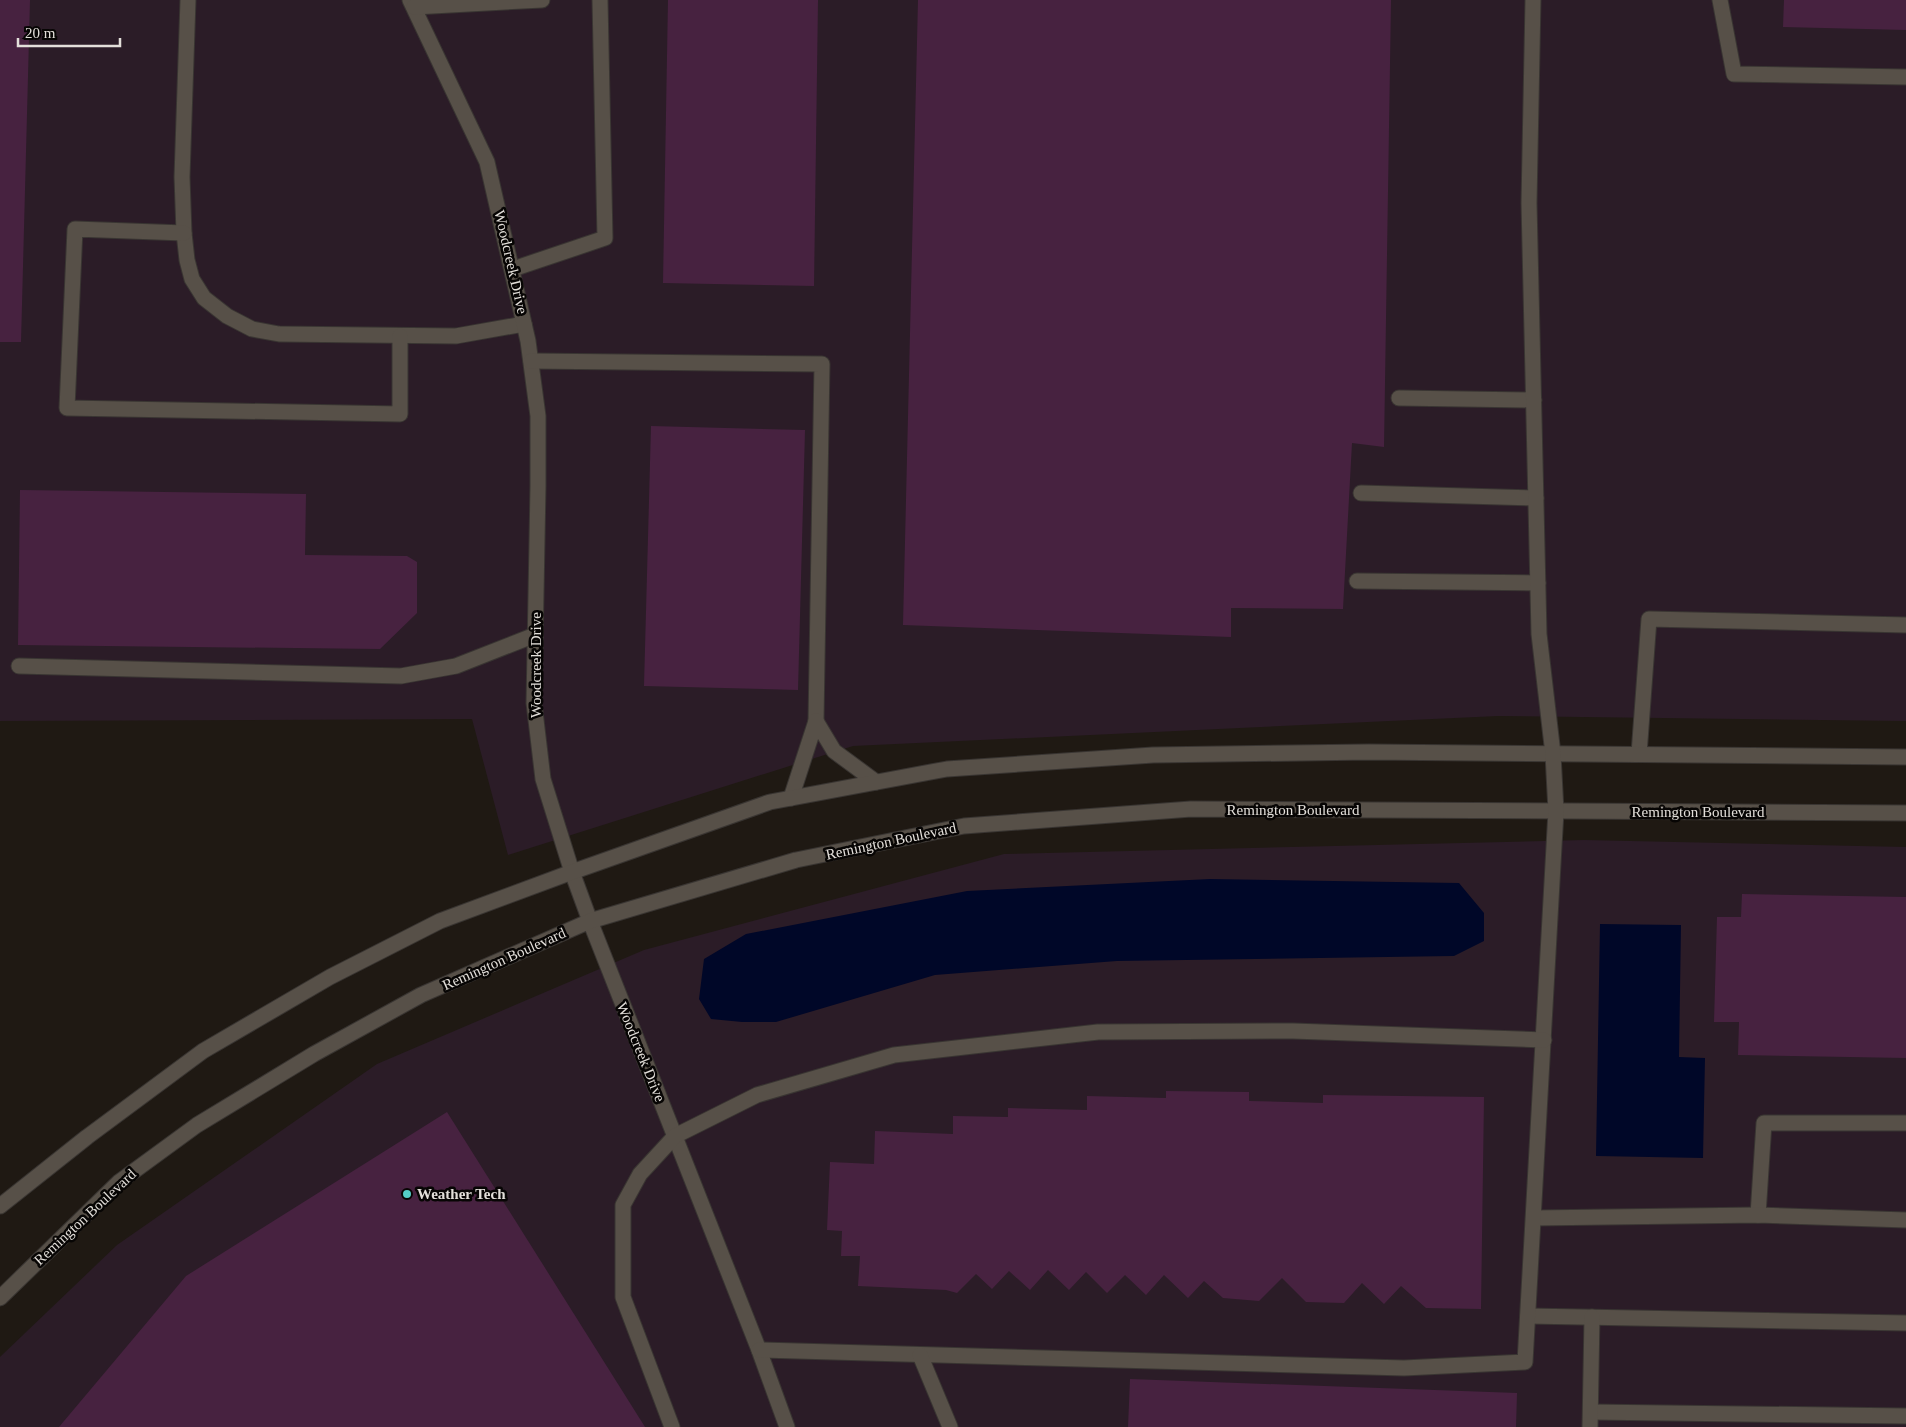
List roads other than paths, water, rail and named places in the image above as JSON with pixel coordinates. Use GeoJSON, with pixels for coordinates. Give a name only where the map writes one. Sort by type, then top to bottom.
{"type":"FeatureCollection","features":[{"type":"Feature","properties":{"kind":"street"},"geometry":{"type":"LineString","coordinates":[[188,0],[182,176],[184,233],[187,260],[192,279],[204,298],[227,316],[252,329],[279,334],[456,336],[524,324]]}},
{"type":"Feature","properties":{"kind":"street"},"geometry":{"type":"LineString","coordinates":[[412,4],[542,0]]}},
{"type":"Feature","properties":{"kind":"street"},"geometry":{"type":"LineString","coordinates":[[513,269],[605,238],[600,0]]}},
{"type":"Feature","properties":{"kind":"street"},"geometry":{"type":"LineString","coordinates":[[760,1350],[1404,1368],[1525,1362],[1556,811],[1553,754],[1539,634],[1529,203],[1533,0]]}},
{"type":"Feature","properties":{"kind":"street"},"geometry":{"type":"LineString","coordinates":[[1720,0],[1734,74],[1906,77]]}},
{"type":"Feature","properties":{"kind":"street","name":"Woodcreek Drive"},"geometry":{"type":"LineString","coordinates":[[412,4],[488,162],[513,269],[531,361],[538,416],[534,703],[543,779],[572,872],[590,921],[760,1350],[786,1427]]}},
{"type":"Feature","properties":{"kind":"street"},"geometry":{"type":"LineString","coordinates":[[184,233],[75,229],[67,408],[400,414],[400,336]]}},
{"type":"Feature","properties":{"kind":"street"},"geometry":{"type":"LineString","coordinates":[[531,361],[822,364],[816,722],[791,798]]}},
{"type":"Feature","properties":{"kind":"street"},"geometry":{"type":"LineString","coordinates":[[1399,398],[1534,400]]}},
{"type":"Feature","properties":{"kind":"street"},"geometry":{"type":"LineString","coordinates":[[1361,493],[1536,498]]}},
{"type":"Feature","properties":{"kind":"street"},"geometry":{"type":"LineString","coordinates":[[1357,581],[1538,583]]}},
{"type":"Feature","properties":{"kind":"street"},"geometry":{"type":"LineString","coordinates":[[1639,754],[1649,619],[1906,625]]}},
{"type":"Feature","properties":{"kind":"street"},"geometry":{"type":"LineString","coordinates":[[19,666],[401,676],[456,666],[535,635]]}},
{"type":"Feature","properties":{"kind":"street"},"geometry":{"type":"LineString","coordinates":[[816,722],[834,751],[876,782]]}},
{"type":"Feature","properties":{"kind":"street"},"geometry":{"type":"LineString","coordinates":[[0,1206],[87,1137],[203,1051],[330,977],[440,921],[770,802],[947,769],[1153,755],[1369,752],[1906,757]]}},
{"type":"Feature","properties":{"kind":"street","name":"Remington Boulevard"},"geometry":{"type":"LineString","coordinates":[[0,1298],[119,1182],[197,1125],[314,1054],[421,995],[590,921],[796,860],[964,826],[1191,809],[1906,813]]}},
{"type":"Feature","properties":{"kind":"street"},"geometry":{"type":"LineString","coordinates":[[672,1427],[622,1297],[624,1205],[640,1174],[675,1136],[757,1095],[894,1055],[1098,1032],[1293,1031],[1544,1040]]}},
{"type":"Feature","properties":{"kind":"street"},"geometry":{"type":"LineString","coordinates":[[1758,1215],[1764,1123],[1906,1123]]}},
{"type":"Feature","properties":{"kind":"street"},"geometry":{"type":"LineString","coordinates":[[1534,1218],[1758,1215],[1906,1220]]}},
{"type":"Feature","properties":{"kind":"street"},"geometry":{"type":"LineString","coordinates":[[1528,1316],[1906,1323]]}},
{"type":"Feature","properties":{"kind":"street"},"geometry":{"type":"LineString","coordinates":[[1590,1427],[1592,1317]]}},
{"type":"Feature","properties":{"kind":"street"},"geometry":{"type":"LineString","coordinates":[[920,1355],[950,1427]]}},
{"type":"Feature","properties":{"kind":"street"},"geometry":{"type":"LineString","coordinates":[[1591,1412],[1906,1416]]}},
{"type":"Feature","properties":{"kind":"water"},"geometry":{"type":"Polygon","coordinates":[[[1210,879],[1459,883],[1484,913],[1484,941],[1454,956],[1117,961],[935,975],[776,1022],[742,1022],[711,1019],[699,999],[704,959],[746,934],[967,891],[1210,879]]]}},
{"type":"Feature","properties":{"kind":"water"},"geometry":{"type":"Polygon","coordinates":[[[1600,924],[1681,925],[1679,1057],[1705,1058],[1703,1158],[1596,1156],[1600,924]]]}},
{"type":"Feature","properties":{"kind":"place","name":"Weather Tech"},"geometry":{"type":"Point","coordinates":[407,1194]}}]}
